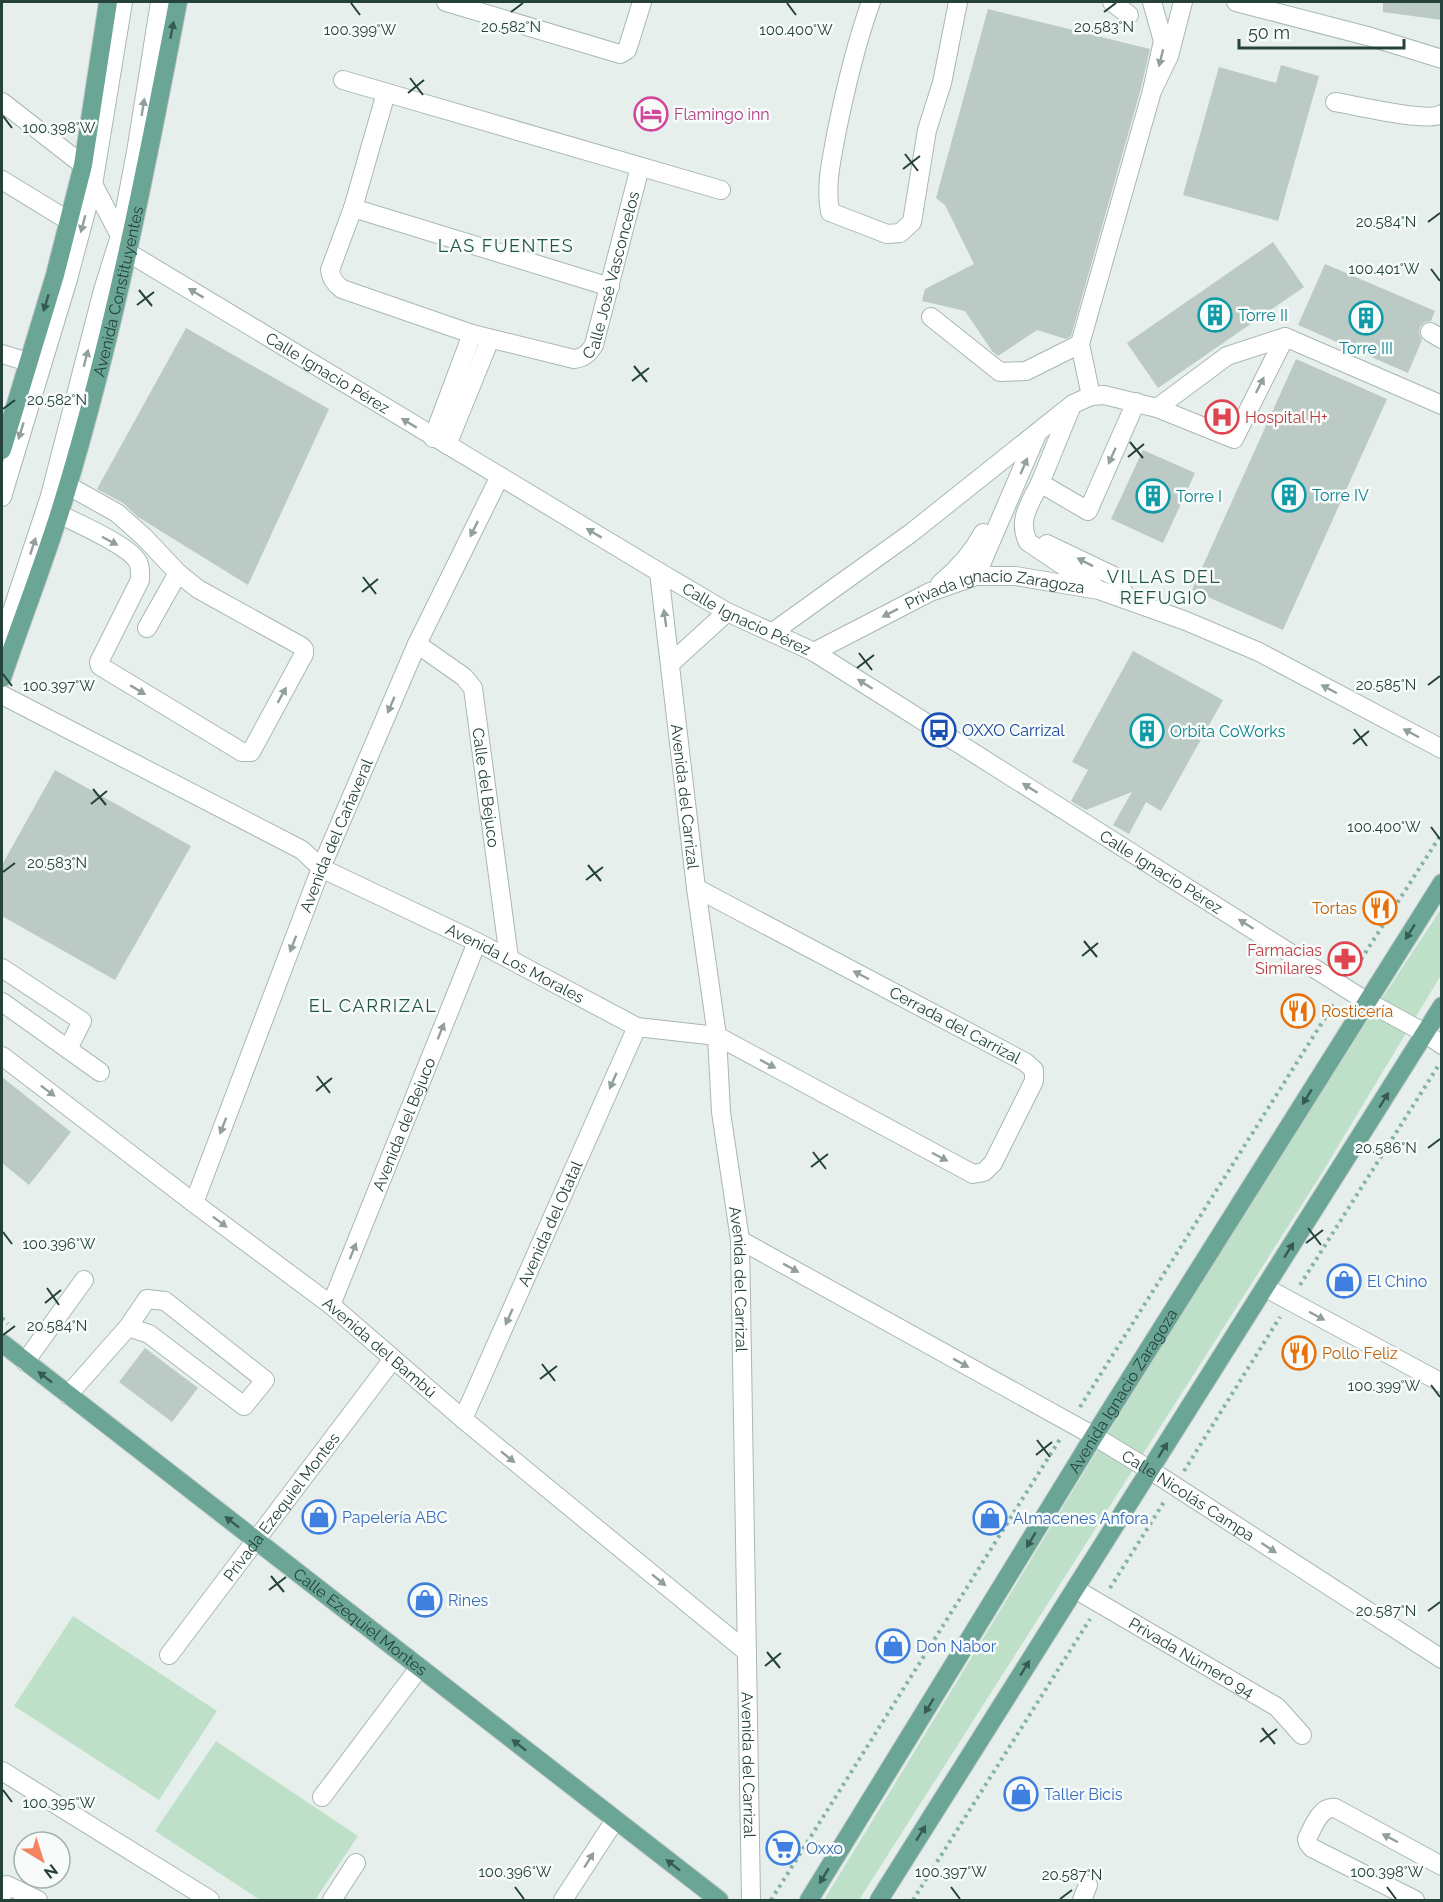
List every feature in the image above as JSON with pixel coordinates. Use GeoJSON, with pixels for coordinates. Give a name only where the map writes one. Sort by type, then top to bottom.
{"type":"FeatureCollection","features":[{"type":"Feature","properties":{"kind":"main road"},"geometry":{"type":"LineString","coordinates":[[2,450],[55,275],[83,165],[108,2]]}},
{"type":"Feature","properties":{"kind":"main road","name":"Avenida Constituyentes"},"geometry":{"type":"LineString","coordinates":[[2,678],[59,514],[99,374],[129,253],[178,2]]}},
{"type":"Feature","properties":{"kind":"main road","name":"Avenida Ignacio Zaragoza"},"geometry":{"type":"LineString","coordinates":[[809,1900],[1094,1437],[1442,883]]}},
{"type":"Feature","properties":{"kind":"main road"},"geometry":{"type":"LineString","coordinates":[[879,1900],[1442,1006]]}},
{"type":"Feature","properties":{"kind":"main road","name":"Calle Ezequiel Montes"},"geometry":{"type":"LineString","coordinates":[[2,1343],[719,1900]]}},
{"type":"Feature","properties":{"kind":"street"},"geometry":{"type":"LineString","coordinates":[[2,497],[68,279],[93,185],[123,2]]}},
{"type":"Feature","properties":{"kind":"street"},"geometry":{"type":"LineString","coordinates":[[2,641],[50,496],[103,290],[120,236],[160,2]]}},
{"type":"Feature","properties":{"kind":"street"},"geometry":{"type":"LineString","coordinates":[[446,2],[620,54],[627,50],[642,2]]}},
{"type":"Feature","properties":{"kind":"street"},"geometry":{"type":"LineString","coordinates":[[872,2],[852,59],[831,164],[828,199],[830,212],[887,234],[900,233],[912,222],[927,130],[942,82],[958,2]]}},
{"type":"Feature","properties":{"kind":"street"},"geometry":{"type":"LineString","coordinates":[[1112,2],[1129,15]]}},
{"type":"Feature","properties":{"kind":"street"},"geometry":{"type":"LineString","coordinates":[[1091,396],[1080,344],[1152,91],[1163,41],[1152,2]]}},
{"type":"Feature","properties":{"kind":"street"},"geometry":{"type":"LineString","coordinates":[[1152,91],[1169,56],[1183,2]]}},
{"type":"Feature","properties":{"kind":"street"},"geometry":{"type":"LineString","coordinates":[[1247,3],[1442,59]]}},
{"type":"Feature","properties":{"kind":"street"},"geometry":{"type":"LineString","coordinates":[[343,80],[721,190]]}},
{"type":"Feature","properties":{"kind":"street","name":"Calle José Vasconcelos"},"geometry":{"type":"LineString","coordinates":[[386,93],[353,208],[330,270],[331,277],[334,284],[342,290],[472,334],[574,358],[581,358],[589,352],[594,345],[610,287],[640,166]]}},
{"type":"Feature","properties":{"kind":"street"},"geometry":{"type":"LineString","coordinates":[[2,102],[83,165],[129,253]]}},
{"type":"Feature","properties":{"kind":"street"},"geometry":{"type":"LineString","coordinates":[[1335,102],[1422,117],[1439,117],[1442,114]]}},
{"type":"Feature","properties":{"kind":"street"},"geometry":{"type":"LineString","coordinates":[[2,180],[69,221]]}},
{"type":"Feature","properties":{"kind":"street"},"geometry":{"type":"LineString","coordinates":[[353,208],[610,287]]}},
{"type":"Feature","properties":{"kind":"street","name":"Calle Ignacio Pérez"},"geometry":{"type":"LineString","coordinates":[[129,253],[727,612],[814,652],[1366,1001],[1425,1033],[1442,1045]]}},
{"type":"Feature","properties":{"kind":"street"},"geometry":{"type":"LineString","coordinates":[[931,316],[1000,372],[1026,371],[1080,344]]}},
{"type":"Feature","properties":{"kind":"street"},"geometry":{"type":"LineString","coordinates":[[460,390],[472,334]]}},
{"type":"Feature","properties":{"kind":"street"},"geometry":{"type":"LineString","coordinates":[[1157,408],[1227,356],[1285,337],[1442,405]]}},
{"type":"Feature","properties":{"kind":"street"},"geometry":{"type":"LineString","coordinates":[[773,633],[911,533],[1039,429],[1073,404],[1091,396],[1104,395],[1157,408],[1234,439],[1285,337]]}},
{"type":"Feature","properties":{"kind":"street"},"geometry":{"type":"LineString","coordinates":[[440,441],[460,390],[490,339]]}},
{"type":"Feature","properties":{"kind":"street"},"geometry":{"type":"LineString","coordinates":[[2,354],[28,362]]}},
{"type":"Feature","properties":{"kind":"street"},"geometry":{"type":"LineString","coordinates":[[1040,483],[1088,511],[1136,402]]}},
{"type":"Feature","properties":{"kind":"street"},"geometry":{"type":"LineString","coordinates":[[1073,404],[1026,513],[1023,531],[1028,542],[1099,590]]}},
{"type":"Feature","properties":{"kind":"street"},"geometry":{"type":"LineString","coordinates":[[976,576],[1039,429]]}},
{"type":"Feature","properties":{"kind":"street","name":"Avenida del Cañaveral"},"geometry":{"type":"LineString","coordinates":[[194,1203],[321,868],[417,644],[500,476]]}},
{"type":"Feature","properties":{"kind":"street"},"geometry":{"type":"LineString","coordinates":[[59,514],[128,550],[141,569],[140,580],[99,662],[100,666],[242,752],[250,752],[304,654],[304,650],[301,646],[198,589],[178,573],[144,537],[117,513],[67,485]]}},
{"type":"Feature","properties":{"kind":"street"},"geometry":{"type":"LineString","coordinates":[[1035,520],[1036,535],[1045,543],[1116,577],[1127,599]]}},
{"type":"Feature","properties":{"kind":"street"},"geometry":{"type":"LineString","coordinates":[[930,592],[959,568],[976,548],[983,533]]}},
{"type":"Feature","properties":{"kind":"street","name":"Avenida del Carrizal"},"geometry":{"type":"LineString","coordinates":[[659,572],[696,888],[717,1036],[721,1112],[740,1240],[751,1900]]}},
{"type":"Feature","properties":{"kind":"street"},"geometry":{"type":"LineString","coordinates":[[147,628],[178,573]]}},
{"type":"Feature","properties":{"kind":"street","name":"Privada Ignacio Zaragoza"},"geometry":{"type":"LineString","coordinates":[[814,652],[930,592],[976,576],[1015,576],[1099,590],[1186,621],[1259,652],[1442,749]]}},
{"type":"Feature","properties":{"kind":"street"},"geometry":{"type":"LineString","coordinates":[[670,663],[727,612]]}},
{"type":"Feature","properties":{"kind":"street","name":"Calle del Bejuco"},"geometry":{"type":"LineString","coordinates":[[417,644],[464,677],[473,688],[509,958]]}},
{"type":"Feature","properties":{"kind":"street","name":"Avenida Los Morales"},"geometry":{"type":"LineString","coordinates":[[2,695],[302,850],[321,868],[509,958],[637,1027],[717,1036]]}},
{"type":"Feature","properties":{"kind":"street","name":"Cerrada del Carrizal"},"geometry":{"type":"LineString","coordinates":[[696,888],[1025,1062],[1034,1070],[1034,1081],[993,1163],[984,1172],[972,1174],[717,1036]]}},
{"type":"Feature","properties":{"kind":"street","name":"Avenida del Bejuco"},"geometry":{"type":"LineString","coordinates":[[331,1305],[477,942]]}},
{"type":"Feature","properties":{"kind":"street"},"geometry":{"type":"LineString","coordinates":[[2,968],[82,1021],[68,1049]]}},
{"type":"Feature","properties":{"kind":"street"},"geometry":{"type":"LineString","coordinates":[[18,979],[2,1003],[100,1072]]}},
{"type":"Feature","properties":{"kind":"street","name":"Avenida del Otatal"},"geometry":{"type":"LineString","coordinates":[[463,1419],[637,1027]]}},
{"type":"Feature","properties":{"kind":"street","name":"Avenida del Bambú"},"geometry":{"type":"LineString","coordinates":[[2,1056],[331,1305],[463,1419],[747,1652]]}},
{"type":"Feature","properties":{"kind":"street","name":"Calle Nicolás Campa"},"geometry":{"type":"LineString","coordinates":[[740,1240],[1070,1423],[1150,1470],[1442,1659]]}},
{"type":"Feature","properties":{"kind":"street"},"geometry":{"type":"LineString","coordinates":[[25,1362],[84,1280]]}},
{"type":"Feature","properties":{"kind":"street"},"geometry":{"type":"LineString","coordinates":[[1266,1288],[1442,1383]]}},
{"type":"Feature","properties":{"kind":"street"},"geometry":{"type":"LineString","coordinates":[[68,1395],[128,1327],[147,1299],[165,1301],[265,1380],[244,1406],[149,1334],[128,1327]]}},
{"type":"Feature","properties":{"kind":"street","name":"Privada Ezequiel Montes"},"geometry":{"type":"LineString","coordinates":[[169,1655],[393,1359]]}},
{"type":"Feature","properties":{"kind":"street","name":"Privada Número 94"},"geometry":{"type":"LineString","coordinates":[[1075,1589],[1276,1707],[1302,1735]]}},
{"type":"Feature","properties":{"kind":"street"},"geometry":{"type":"LineString","coordinates":[[322,1797],[419,1668]]}},
{"type":"Feature","properties":{"kind":"street"},"geometry":{"type":"LineString","coordinates":[[2,1771],[210,1900]]}},
{"type":"Feature","properties":{"kind":"street"},"geometry":{"type":"LineString","coordinates":[[1415,1900],[1312,1848],[1307,1839],[1323,1810],[1328,1807],[1335,1808],[1442,1866]]}},
{"type":"Feature","properties":{"kind":"street"},"geometry":{"type":"LineString","coordinates":[[563,1900],[615,1820]]}},
{"type":"Feature","properties":{"kind":"street"},"geometry":{"type":"LineString","coordinates":[[333,1900],[356,1863]]}},
{"type":"Feature","properties":{"kind":"street"},"geometry":{"type":"LineString","coordinates":[[2,1895],[7,1885],[38,1900]]}},
{"type":"Feature","properties":{"kind":"path"},"geometry":{"type":"LineString","coordinates":[[770,1900],[1442,833]]}},
{"type":"Feature","properties":{"kind":"green space"},"geometry":{"type":"Polygon","coordinates":[[[1441,909],[1441,975],[1322,1173],[859,1900],[824,1900],[1204,1277],[1441,909]]]}},
{"type":"Feature","properties":{"kind":"green space"},"geometry":{"type":"Polygon","coordinates":[[[73,1616],[217,1711],[159,1800],[14,1706],[73,1616]]]}},
{"type":"Feature","properties":{"kind":"green space"},"geometry":{"type":"Polygon","coordinates":[[[216,1741],[358,1836],[315,1900],[260,1900],[155,1831],[216,1741]]]}},
{"type":"Feature","properties":{"kind":"building"},"geometry":{"type":"Polygon","coordinates":[[[1383,2],[1442,2],[1442,20],[1383,12],[1383,2]]]}},
{"type":"Feature","properties":{"kind":"building"},"geometry":{"type":"Polygon","coordinates":[[[988,9],[1150,49],[1071,336],[1066,339],[1037,330],[998,356],[992,351],[965,311],[922,301],[925,289],[974,264],[945,205],[936,198],[988,9]]]}},
{"type":"Feature","properties":{"kind":"building"},"geometry":{"type":"Polygon","coordinates":[[[1281,65],[1319,76],[1278,221],[1183,195],[1219,67],[1276,83],[1281,65]]]}},
{"type":"Feature","properties":{"kind":"building","name":"Torre II"},"geometry":{"type":"Polygon","coordinates":[[[1273,242],[1304,287],[1158,388],[1127,343],[1273,242]]]}},
{"type":"Feature","properties":{"kind":"building","name":"Torre III"},"geometry":{"type":"Polygon","coordinates":[[[1325,264],[1435,311],[1431,321],[1425,322],[1420,327],[1419,333],[1422,340],[1408,373],[1298,325],[1325,264]]]}},
{"type":"Feature","properties":{"kind":"building"},"geometry":{"type":"Polygon","coordinates":[[[186,328],[329,409],[248,585],[138,517],[123,503],[97,489],[186,328]]]}},
{"type":"Feature","properties":{"kind":"building","name":"Torre IV"},"geometry":{"type":"Polygon","coordinates":[[[1296,359],[1387,399],[1283,630],[1192,590],[1296,359]]]}},
{"type":"Feature","properties":{"kind":"building","name":"Torre I"},"geometry":{"type":"Polygon","coordinates":[[[1143,450],[1195,473],[1163,543],[1111,519],[1143,450]]]}},
{"type":"Feature","properties":{"kind":"building","name":"Orbita CoWorks"},"geometry":{"type":"Polygon","coordinates":[[[1133,651],[1223,700],[1161,811],[1146,802],[1129,834],[1113,825],[1132,792],[1086,810],[1071,801],[1088,770],[1072,762],[1133,651]]]}},
{"type":"Feature","properties":{"kind":"building"},"geometry":{"type":"Polygon","coordinates":[[[55,770],[191,846],[115,980],[2,916],[2,865],[55,770]]]}},
{"type":"Feature","properties":{"kind":"building"},"geometry":{"type":"Polygon","coordinates":[[[2,1077],[71,1132],[29,1185],[2,1163],[2,1077]]]}},
{"type":"Feature","properties":{"kind":"building"},"geometry":{"type":"Polygon","coordinates":[[[145,1348],[198,1388],[172,1422],[119,1382],[145,1348]]]}},
{"type":"Feature","properties":{"kind":"place","name":"Flamingo inn"},"geometry":{"type":"Point","coordinates":[651,114]}},
{"type":"Feature","properties":{"kind":"place","name":"Torre II"},"geometry":{"type":"Point","coordinates":[1215,315]}},
{"type":"Feature","properties":{"kind":"place","name":"Torre III"},"geometry":{"type":"Point","coordinates":[1366,318]}},
{"type":"Feature","properties":{"kind":"place","name":"Hospital H+"},"geometry":{"type":"Point","coordinates":[1222,417]}},
{"type":"Feature","properties":{"kind":"place","name":"Torre IV"},"geometry":{"type":"Point","coordinates":[1289,495]}},
{"type":"Feature","properties":{"kind":"place","name":"Torre I"},"geometry":{"type":"Point","coordinates":[1153,496]}},
{"type":"Feature","properties":{"kind":"place","name":"OXXO Carrizal"},"geometry":{"type":"Point","coordinates":[939,730]}},
{"type":"Feature","properties":{"kind":"place","name":"Orbita CoWorks"},"geometry":{"type":"Point","coordinates":[1147,731]}},
{"type":"Feature","properties":{"kind":"place","name":"Tortas"},"geometry":{"type":"Point","coordinates":[1380,908]}},
{"type":"Feature","properties":{"kind":"place","name":"Farmacias Similares"},"geometry":{"type":"Point","coordinates":[1345,959]}},
{"type":"Feature","properties":{"kind":"place","name":"Rosticería"},"geometry":{"type":"Point","coordinates":[1298,1011]}},
{"type":"Feature","properties":{"kind":"place","name":"El Chino"},"geometry":{"type":"Point","coordinates":[1344,1281]}},
{"type":"Feature","properties":{"kind":"place","name":"Pollo Feliz"},"geometry":{"type":"Point","coordinates":[1299,1353]}},
{"type":"Feature","properties":{"kind":"place","name":"Papelería ABC"},"geometry":{"type":"Point","coordinates":[319,1517]}},
{"type":"Feature","properties":{"kind":"place","name":"Almacenes Anfora"},"geometry":{"type":"Point","coordinates":[990,1518]}},
{"type":"Feature","properties":{"kind":"place","name":"Rines"},"geometry":{"type":"Point","coordinates":[425,1600]}},
{"type":"Feature","properties":{"kind":"place","name":"Don Nabor"},"geometry":{"type":"Point","coordinates":[893,1646]}},
{"type":"Feature","properties":{"kind":"place","name":"Taller Bicis"},"geometry":{"type":"Point","coordinates":[1021,1794]}},
{"type":"Feature","properties":{"kind":"place","name":"Oxxo"},"geometry":{"type":"Point","coordinates":[783,1848]}},
{"type":"Feature","properties":{"kind":"district","name":"LAS FUENTES"},"geometry":{"type":"Point","coordinates":[506,245]}},
{"type":"Feature","properties":{"kind":"district","name":"VILLAS DEL REFUGIO"},"geometry":{"type":"Point","coordinates":[1164,586]}},
{"type":"Feature","properties":{"kind":"district","name":"EL CARRIZAL"},"geometry":{"type":"Point","coordinates":[373,1005]}}]}
